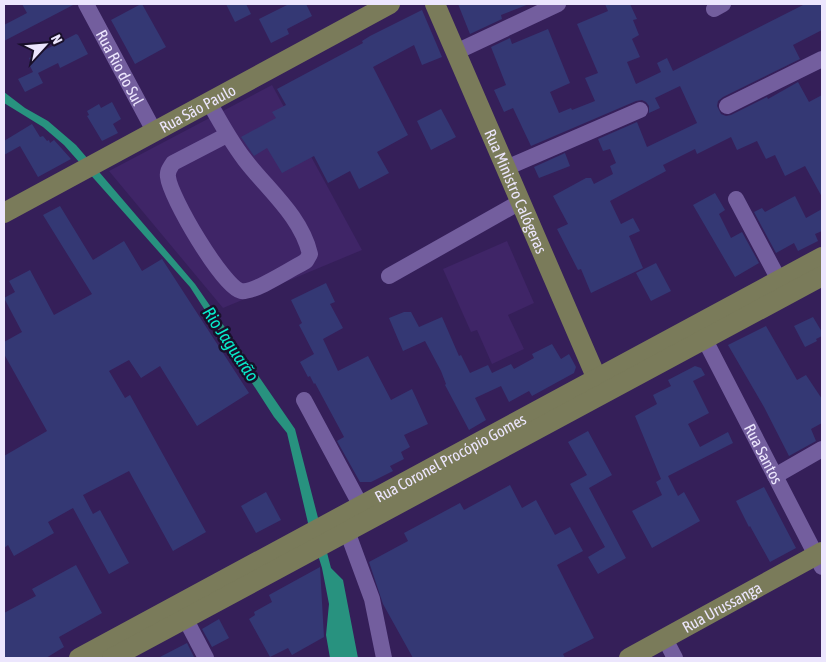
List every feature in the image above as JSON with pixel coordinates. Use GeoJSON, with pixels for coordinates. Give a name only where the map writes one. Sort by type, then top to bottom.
{"type":"FeatureCollection","features":[{"type":"Feature","properties":{"kind":"main road","name":"Rua São Paulo"},"geometry":{"type":"LineString","coordinates":[[4,213],[390,4]]}},
{"type":"Feature","properties":{"kind":"main road","name":"Rua Ministro Calógeras"},"geometry":{"type":"LineString","coordinates":[[435,4],[597,379]]}},
{"type":"Feature","properties":{"kind":"main road","name":"Rua Coronel Procópio Gomes"},"geometry":{"type":"LineString","coordinates":[[337,531],[361,506],[822,257]]}},
{"type":"Feature","properties":{"kind":"main road","name":"Rua Coronel Procópio Gomes"},"geometry":{"type":"LineString","coordinates":[[79,658],[337,531],[705,340],[822,276]]}},
{"type":"Feature","properties":{"kind":"main road","name":"Rua Coronel Procópio Gomes"},"geometry":{"type":"LineString","coordinates":[[112,658],[185,618],[302,547]]}},
{"type":"Feature","properties":{"kind":"main road","name":"Rua Urussanga"},"geometry":{"type":"LineString","coordinates":[[629,658],[820,558]]}},
{"type":"Feature","properties":{"kind":"street","name":"Rua Rio do Sul"},"geometry":{"type":"LineString","coordinates":[[86,4],[154,132]]}},
{"type":"Feature","properties":{"kind":"street"},"geometry":{"type":"LineString","coordinates":[[456,52],[558,4]]}},
{"type":"Feature","properties":{"kind":"street"},"geometry":{"type":"LineString","coordinates":[[727,106],[822,59]]}},
{"type":"Feature","properties":{"kind":"street"},"geometry":{"type":"LineString","coordinates":[[209,102],[227,135],[245,160],[284,205],[308,246],[310,254],[306,261],[252,290],[242,291],[233,287],[221,272],[175,199],[168,177],[168,170],[173,163],[227,135]]}},
{"type":"Feature","properties":{"kind":"street"},"geometry":{"type":"LineString","coordinates":[[506,168],[640,110]]}},
{"type":"Feature","properties":{"kind":"street"},"geometry":{"type":"LineString","coordinates":[[736,199],[779,280]]}},
{"type":"Feature","properties":{"kind":"street"},"geometry":{"type":"LineString","coordinates":[[389,276],[520,202]]}},
{"type":"Feature","properties":{"kind":"street","name":"Rua Santos"},"geometry":{"type":"LineString","coordinates":[[705,340],[775,476],[820,558]]}},
{"type":"Feature","properties":{"kind":"street"},"geometry":{"type":"LineString","coordinates":[[304,400],[361,506]]}},
{"type":"Feature","properties":{"kind":"street"},"geometry":{"type":"LineString","coordinates":[[775,476],[822,449]]}},
{"type":"Feature","properties":{"kind":"street"},"geometry":{"type":"LineString","coordinates":[[337,531],[372,599],[384,658]]}},
{"type":"Feature","properties":{"kind":"street"},"geometry":{"type":"LineString","coordinates":[[185,618],[206,658]]}},
{"type":"Feature","properties":{"kind":"street"},"geometry":{"type":"LineString","coordinates":[[665,639],[675,658]]}},
{"type":"Feature","properties":{"kind":"shaded area"},"geometry":{"type":"Polygon","coordinates":[[[272,85],[362,250],[223,308],[109,171],[272,85]]]}},
{"type":"Feature","properties":{"kind":"shaded area"},"geometry":{"type":"Polygon","coordinates":[[[507,241],[534,303],[508,315],[524,349],[492,364],[477,330],[471,332],[443,269],[507,241]]]}},
{"type":"Feature","properties":{"kind":"water","name":"Rio Jaguarão"},"geometry":{"type":"Polygon","coordinates":[[[4,92],[25,108],[48,121],[76,145],[195,284],[295,429],[331,568],[343,580],[358,658],[330,658],[326,635],[329,604],[322,568],[308,523],[287,433],[274,417],[190,287],[64,145],[43,127],[4,103],[4,92]]]}},
{"type":"Feature","properties":{"kind":"building"},"geometry":{"type":"Polygon","coordinates":[[[22,4],[75,4],[4,41],[4,25],[27,13],[22,4]]]}},
{"type":"Feature","properties":{"kind":"building"},"geometry":{"type":"Polygon","coordinates":[[[141,4],[166,47],[135,64],[111,20],[141,4]]]}},
{"type":"Feature","properties":{"kind":"building"},"geometry":{"type":"Polygon","coordinates":[[[226,4],[246,4],[251,14],[235,22],[226,4]]]}},
{"type":"Feature","properties":{"kind":"building"},"geometry":{"type":"Polygon","coordinates":[[[289,4],[306,4],[312,16],[287,29],[289,34],[271,43],[259,19],[289,4]]]}},
{"type":"Feature","properties":{"kind":"building"},"geometry":{"type":"Polygon","coordinates":[[[458,4],[529,4],[501,15],[502,19],[470,34],[458,4]]]}},
{"type":"Feature","properties":{"kind":"building"},"geometry":{"type":"Polygon","coordinates":[[[605,4],[630,4],[637,19],[633,20],[639,35],[632,39],[640,57],[627,62],[636,84],[661,72],[657,63],[667,58],[673,71],[805,4],[822,4],[822,30],[793,45],[800,59],[723,97],[718,101],[717,106],[721,114],[731,115],[767,97],[768,99],[798,82],[809,102],[822,95],[822,197],[805,166],[785,176],[775,155],[766,159],[757,141],[737,150],[731,137],[697,154],[695,149],[663,165],[666,171],[610,201],[621,224],[633,218],[640,231],[629,236],[643,268],[591,293],[581,269],[578,270],[557,229],[568,224],[553,196],[586,178],[591,178],[594,184],[613,174],[610,166],[616,163],[610,149],[603,151],[598,139],[637,122],[647,147],[697,123],[680,86],[655,98],[660,108],[649,113],[649,106],[646,102],[642,100],[636,101],[531,146],[513,108],[504,112],[494,90],[506,85],[491,47],[510,38],[512,44],[548,29],[570,83],[550,92],[559,113],[571,108],[572,110],[595,101],[585,78],[598,73],[577,24],[608,11],[605,4]]]}},
{"type":"Feature","properties":{"kind":"building"},"geometry":{"type":"Polygon","coordinates":[[[422,10],[442,57],[422,65],[414,45],[373,67],[408,135],[377,152],[389,173],[359,189],[350,171],[328,183],[314,156],[282,173],[267,148],[254,156],[241,137],[276,118],[272,112],[286,105],[277,89],[363,43],[362,41],[370,36],[422,10]]]}},
{"type":"Feature","properties":{"kind":"building"},"geometry":{"type":"Polygon","coordinates":[[[76,34],[88,54],[60,68],[58,63],[38,73],[43,83],[25,92],[18,79],[33,72],[29,64],[31,62],[29,58],[76,34]]]}},
{"type":"Feature","properties":{"kind":"building"},"geometry":{"type":"Polygon","coordinates":[[[112,102],[121,119],[113,124],[118,133],[102,141],[87,116],[89,115],[87,111],[99,104],[101,108],[112,102]]]}},
{"type":"Feature","properties":{"kind":"building"},"geometry":{"type":"Polygon","coordinates":[[[441,109],[456,137],[431,150],[417,121],[441,109]]]}},
{"type":"Feature","properties":{"kind":"building"},"geometry":{"type":"Polygon","coordinates":[[[32,124],[40,137],[43,136],[50,143],[54,140],[71,159],[38,177],[20,146],[4,155],[4,141],[32,124]]]}},
{"type":"Feature","properties":{"kind":"building"},"geometry":{"type":"Polygon","coordinates":[[[565,153],[570,166],[539,178],[534,167],[565,153]]]}},
{"type":"Feature","properties":{"kind":"building"},"geometry":{"type":"Polygon","coordinates":[[[715,193],[725,210],[719,214],[731,238],[742,232],[759,263],[735,277],[693,205],[715,193]]]}},
{"type":"Feature","properties":{"kind":"building"},"geometry":{"type":"Polygon","coordinates":[[[795,196],[806,218],[822,209],[822,231],[815,234],[818,241],[798,251],[794,243],[776,253],[754,212],[762,208],[765,212],[795,196]]]}},
{"type":"Feature","properties":{"kind":"building"},"geometry":{"type":"Polygon","coordinates":[[[60,206],[93,260],[124,241],[142,271],[162,259],[249,393],[197,426],[160,366],[141,378],[129,360],[109,371],[125,398],[130,395],[206,532],[173,551],[129,471],[83,495],[93,514],[100,510],[129,563],[109,574],[73,508],[48,522],[54,533],[14,556],[8,545],[4,548],[4,456],[47,431],[4,354],[4,342],[22,332],[4,298],[15,292],[9,281],[30,270],[54,315],[92,294],[43,215],[60,206]]]}},
{"type":"Feature","properties":{"kind":"building"},"geometry":{"type":"Polygon","coordinates":[[[656,263],[671,291],[651,301],[636,273],[656,263]]]}},
{"type":"Feature","properties":{"kind":"building"},"geometry":{"type":"Polygon","coordinates":[[[326,283],[335,302],[330,304],[343,328],[323,339],[338,371],[368,356],[391,400],[412,389],[428,424],[404,435],[410,447],[401,452],[404,459],[390,466],[393,471],[371,482],[360,482],[337,441],[344,437],[343,435],[315,383],[310,376],[308,377],[300,362],[314,354],[299,325],[302,323],[291,300],[326,283]]]}},
{"type":"Feature","properties":{"kind":"building"},"geometry":{"type":"Polygon","coordinates":[[[404,312],[411,312],[419,327],[442,317],[459,356],[461,355],[470,373],[488,365],[492,373],[511,364],[514,369],[534,358],[532,354],[552,344],[561,359],[569,354],[576,367],[574,373],[532,396],[529,391],[509,402],[501,386],[475,398],[486,420],[469,430],[445,385],[441,371],[425,341],[403,351],[389,318],[404,312]]]}},
{"type":"Feature","properties":{"kind":"building"},"geometry":{"type":"Polygon","coordinates":[[[813,317],[822,332],[822,336],[805,347],[794,326],[813,317]]]}},
{"type":"Feature","properties":{"kind":"building"},"geometry":{"type":"Polygon","coordinates":[[[766,326],[797,380],[806,375],[822,399],[822,423],[811,429],[816,441],[789,456],[764,407],[728,345],[766,326]]]}},
{"type":"Feature","properties":{"kind":"building"},"geometry":{"type":"Polygon","coordinates":[[[695,366],[701,368],[705,375],[693,381],[709,413],[688,424],[700,447],[728,432],[733,443],[668,476],[678,496],[684,492],[700,521],[652,548],[632,511],[662,495],[656,482],[661,479],[635,416],[657,404],[653,395],[671,386],[668,380],[695,366]]]}},
{"type":"Feature","properties":{"kind":"building"},"geometry":{"type":"Polygon","coordinates":[[[588,431],[612,475],[589,488],[626,558],[598,574],[588,557],[605,547],[570,484],[587,475],[568,442],[588,431]]]}},
{"type":"Feature","properties":{"kind":"building"},"geometry":{"type":"Polygon","coordinates":[[[510,485],[522,508],[536,500],[555,535],[570,527],[583,551],[557,565],[594,638],[563,654],[565,658],[413,658],[383,604],[369,562],[408,541],[404,533],[460,503],[464,510],[510,485]]]}},
{"type":"Feature","properties":{"kind":"building"},"geometry":{"type":"Polygon","coordinates":[[[764,487],[796,548],[770,562],[736,501],[764,487]]]}},
{"type":"Feature","properties":{"kind":"building"},"geometry":{"type":"Polygon","coordinates":[[[266,492],[281,520],[256,533],[241,506],[266,492]]]}},
{"type":"Feature","properties":{"kind":"building"},"geometry":{"type":"Polygon","coordinates":[[[76,565],[102,613],[59,637],[64,647],[46,658],[4,658],[4,613],[36,596],[32,589],[76,565]]]}},
{"type":"Feature","properties":{"kind":"building"},"geometry":{"type":"Polygon","coordinates":[[[320,567],[324,637],[292,655],[288,648],[270,657],[249,619],[255,615],[254,612],[272,602],[269,595],[320,567]]]}},
{"type":"Feature","properties":{"kind":"building"},"geometry":{"type":"Polygon","coordinates":[[[219,619],[229,638],[212,647],[202,629],[219,619]]]}},
{"type":"Feature","properties":{"kind":"building"},"geometry":{"type":"Polygon","coordinates":[[[187,643],[194,657],[158,658],[187,643]]]}}]}
